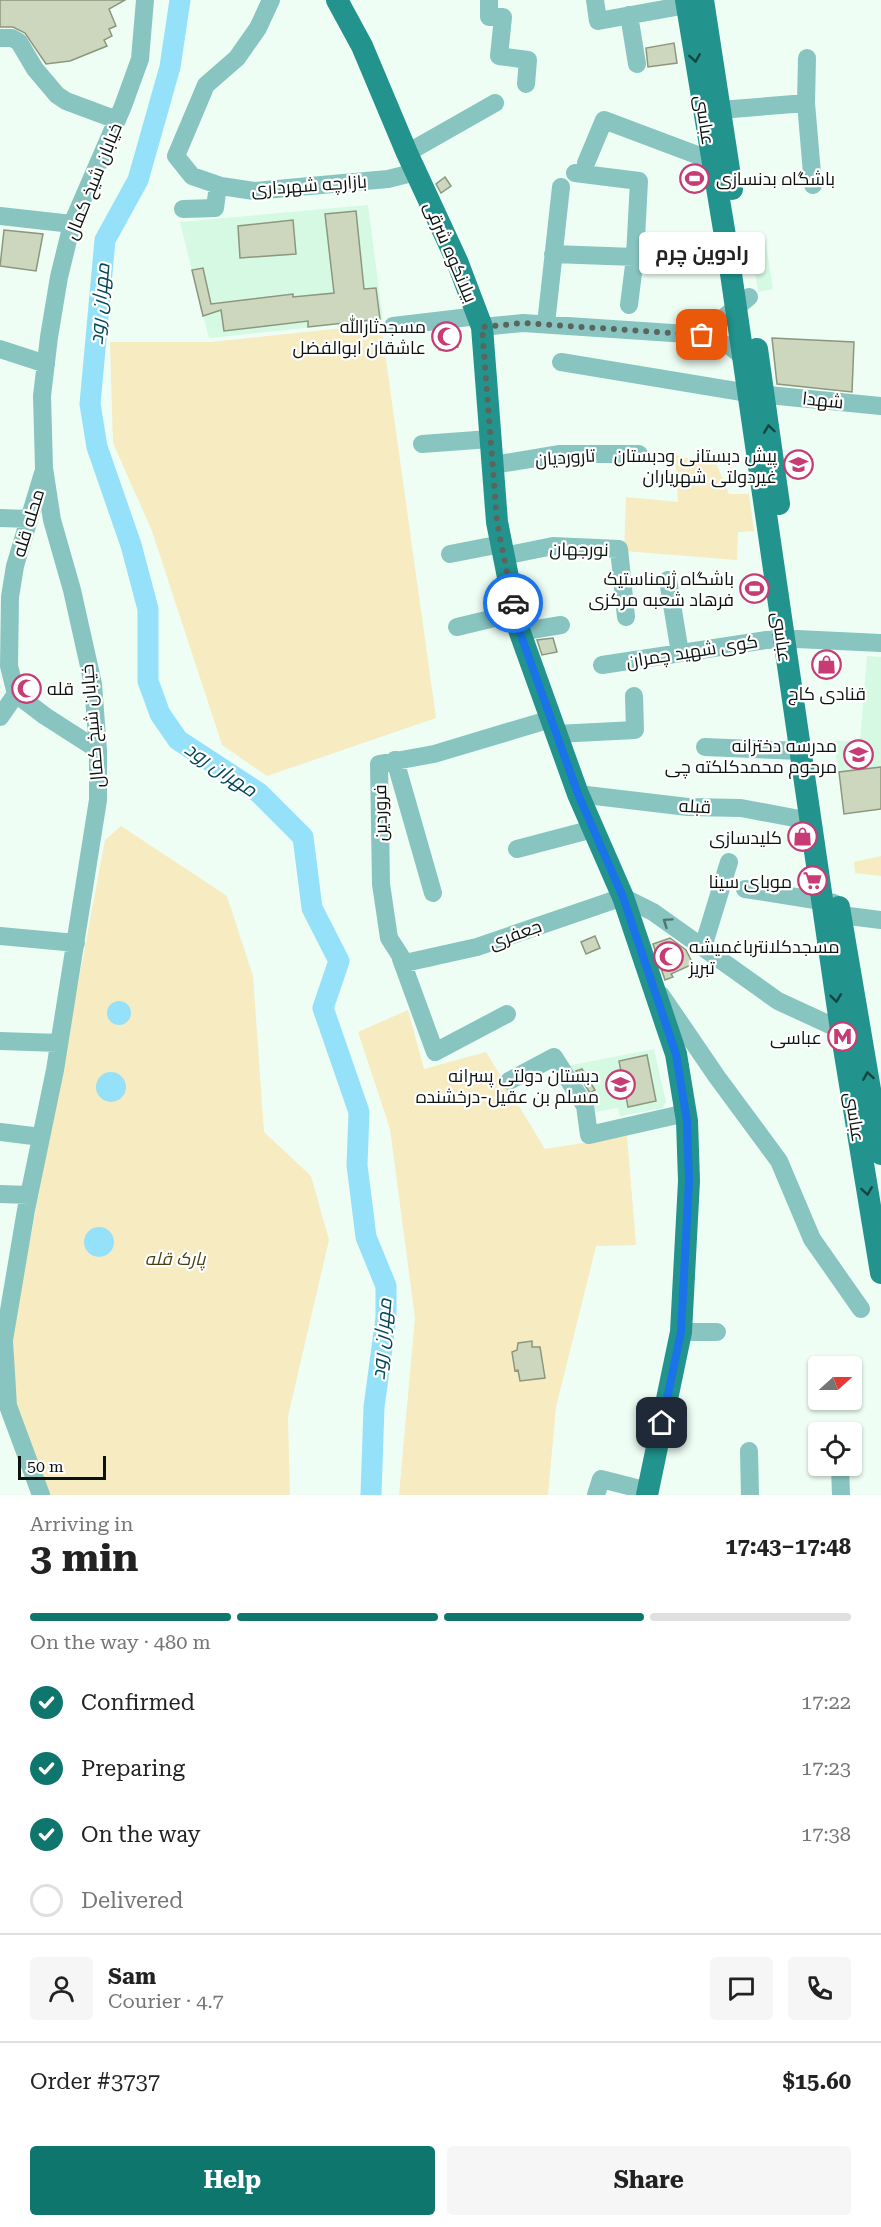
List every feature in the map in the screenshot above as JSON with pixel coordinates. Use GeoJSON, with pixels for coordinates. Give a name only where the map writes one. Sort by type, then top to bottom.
{"type":"FeatureCollection","features":[{"type":"Feature","properties":{"kind":"main road","name":"بیلانکوه شرقی"},"geometry":{"type":"LineString","coordinates":[[337,0],[362,46],[457,261],[480,321],[497,522],[517,622],[578,794],[623,897],[676,1054],[686,1113],[689,1181],[681,1332],[647,1493]]}},
{"type":"Feature","properties":{"kind":"main road","name":"عباسى"},"geometry":{"type":"LineString","coordinates":[[695,2],[720,110],[720,163]]}},
{"type":"Feature","properties":{"kind":"main road","name":"عباسى"},"geometry":{"type":"LineString","coordinates":[[695,2],[752,363],[818,822],[834,907],[872,1045],[881,1154]]}},
{"type":"Feature","properties":{"kind":"main road","name":"عباسى"},"geometry":{"type":"LineString","coordinates":[[790,639],[800,751],[818,822]]}},
{"type":"Feature","properties":{"kind":"main road","name":"عباسى"},"geometry":{"type":"LineString","coordinates":[[834,907],[841,1030],[881,1273]]}},
{"type":"Feature","properties":{"kind":"main road"},"geometry":{"type":"LineString","coordinates":[[841,1030],[872,1045]]}},
{"type":"Feature","properties":{"kind":"street","name":"خیابان شیخ کمال"},"geometry":{"type":"LineString","coordinates":[[41,1495],[8,1406],[3,1322],[59,1043],[98,800],[98,750],[93,684],[72,590],[52,520],[44,468],[42,396],[59,277],[72,224],[117,120],[140,59],[145,0]]}},
{"type":"Feature","properties":{"kind":"street","name":"بازارچه شهرداری"},"geometry":{"type":"LineString","coordinates":[[272,0],[258,28],[237,58],[206,85],[176,156],[192,176],[218,185],[254,191],[388,179],[495,103]]}},
{"type":"Feature","properties":{"kind":"street"},"geometry":{"type":"LineString","coordinates":[[489,0],[489,17],[503,17],[499,56],[528,60],[526,84]]}},
{"type":"Feature","properties":{"kind":"street"},"geometry":{"type":"LineString","coordinates":[[595,0],[598,21],[695,2]]}},
{"type":"Feature","properties":{"kind":"street"},"geometry":{"type":"LineString","coordinates":[[629,15],[637,64]]}},
{"type":"Feature","properties":{"kind":"street"},"geometry":{"type":"LineString","coordinates":[[0,38],[12,38],[19,42],[47,85],[66,101],[117,120]]}},
{"type":"Feature","properties":{"kind":"street"},"geometry":{"type":"LineString","coordinates":[[807,58],[806,103],[813,184]]}},
{"type":"Feature","properties":{"kind":"street"},"geometry":{"type":"LineString","coordinates":[[720,110],[806,103]]}},
{"type":"Feature","properties":{"kind":"street"},"geometry":{"type":"LineString","coordinates":[[629,305],[635,257],[639,181],[581,168],[604,120],[720,163]]}},
{"type":"Feature","properties":{"kind":"street"},"geometry":{"type":"LineString","coordinates":[[183,209],[215,208],[218,185]]}},
{"type":"Feature","properties":{"kind":"street"},"geometry":{"type":"LineString","coordinates":[[546,324],[561,187]]}},
{"type":"Feature","properties":{"kind":"street"},"geometry":{"type":"LineString","coordinates":[[0,216],[72,224]]}},
{"type":"Feature","properties":{"kind":"street"},"geometry":{"type":"LineString","coordinates":[[553,254],[736,261]]}},
{"type":"Feature","properties":{"kind":"street"},"geometry":{"type":"LineString","coordinates":[[702,335],[742,303]]}},
{"type":"Feature","properties":{"kind":"street"},"geometry":{"type":"LineString","coordinates":[[393,326],[480,321],[702,335],[731,347],[752,363]]}},
{"type":"Feature","properties":{"kind":"street"},"geometry":{"type":"LineString","coordinates":[[0,349],[46,364]]}},
{"type":"Feature","properties":{"kind":"street","name":"شهدا"},"geometry":{"type":"LineString","coordinates":[[561,362],[756,394],[881,406]]}},
{"type":"Feature","properties":{"kind":"street"},"geometry":{"type":"LineString","coordinates":[[422,444],[490,439]]}},
{"type":"Feature","properties":{"kind":"street","name":"تاروردیان"},"geometry":{"type":"LineString","coordinates":[[492,465],[560,454],[639,454]]}},
{"type":"Feature","properties":{"kind":"street","name":"محله قله"},"geometry":{"type":"LineString","coordinates":[[16,694],[9,666],[10,597],[15,566],[44,468]]}},
{"type":"Feature","properties":{"kind":"street"},"geometry":{"type":"LineString","coordinates":[[0,518],[29,519]]}},
{"type":"Feature","properties":{"kind":"street","name":"نورجهان"},"geometry":{"type":"LineString","coordinates":[[450,554],[553,546],[619,549],[626,617]]}},
{"type":"Feature","properties":{"kind":"street"},"geometry":{"type":"LineString","coordinates":[[668,580],[680,653]]}},
{"type":"Feature","properties":{"kind":"street"},"geometry":{"type":"LineString","coordinates":[[457,627],[517,622],[561,625]]}},
{"type":"Feature","properties":{"kind":"street","name":"کوی شهید چمران"},"geometry":{"type":"LineString","coordinates":[[602,665],[790,639],[881,643]]}},
{"type":"Feature","properties":{"kind":"street"},"geometry":{"type":"LineString","coordinates":[[0,717],[16,694],[45,716],[98,750]]}},
{"type":"Feature","properties":{"kind":"street","name":"فروردین"},"geometry":{"type":"LineString","coordinates":[[403,961],[389,938],[381,884],[379,764],[554,727],[635,730],[634,696]]}},
{"type":"Feature","properties":{"kind":"street"},"geometry":{"type":"LineString","coordinates":[[705,747],[800,751]]}},
{"type":"Feature","properties":{"kind":"street"},"geometry":{"type":"LineString","coordinates":[[395,760],[433,893]]}},
{"type":"Feature","properties":{"kind":"street","name":"قبله"},"geometry":{"type":"LineString","coordinates":[[578,794],[688,807],[741,808],[818,822]]}},
{"type":"Feature","properties":{"kind":"street"},"geometry":{"type":"LineString","coordinates":[[518,849],[593,829]]}},
{"type":"Feature","properties":{"kind":"street"},"geometry":{"type":"LineString","coordinates":[[703,947],[729,862]]}},
{"type":"Feature","properties":{"kind":"street"},"geometry":{"type":"LineString","coordinates":[[745,889],[834,907],[881,920]]}},
{"type":"Feature","properties":{"kind":"street"},"geometry":{"type":"LineString","coordinates":[[623,897],[653,912],[778,1001],[841,1030]]}},
{"type":"Feature","properties":{"kind":"street","name":"جعفری"},"geometry":{"type":"LineString","coordinates":[[403,961],[477,948],[623,897]]}},
{"type":"Feature","properties":{"kind":"street"},"geometry":{"type":"LineString","coordinates":[[0,936],[75,943]]}},
{"type":"Feature","properties":{"kind":"street"},"geometry":{"type":"LineString","coordinates":[[403,961],[435,1052],[507,1014]]}},
{"type":"Feature","properties":{"kind":"street"},"geometry":{"type":"LineString","coordinates":[[651,982],[779,1161],[812,1239],[861,1309]]}},
{"type":"Feature","properties":{"kind":"street"},"geometry":{"type":"LineString","coordinates":[[0,1041],[59,1043]]}},
{"type":"Feature","properties":{"kind":"street"},"geometry":{"type":"LineString","coordinates":[[509,1081],[554,1057],[585,1106],[589,1135],[686,1113]]}},
{"type":"Feature","properties":{"kind":"street"},"geometry":{"type":"LineString","coordinates":[[0,1132],[41,1137]]}},
{"type":"Feature","properties":{"kind":"street"},"geometry":{"type":"LineString","coordinates":[[0,1194],[29,1195]]}},
{"type":"Feature","properties":{"kind":"street"},"geometry":{"type":"LineString","coordinates":[[681,1332],[717,1332]]}},
{"type":"Feature","properties":{"kind":"street"},"geometry":{"type":"LineString","coordinates":[[0,1428],[8,1406]]}},
{"type":"Feature","properties":{"kind":"street"},"geometry":{"type":"LineString","coordinates":[[749,1451],[750,1495]]}},
{"type":"Feature","properties":{"kind":"street"},"geometry":{"type":"LineString","coordinates":[[840,1476],[841,1495]]}},
{"type":"Feature","properties":{"kind":"street"},"geometry":{"type":"LineString","coordinates":[[596,1495],[601,1479],[647,1493]]}},
{"type":"Feature","properties":{"kind":"shaded area"},"geometry":{"type":"Polygon","coordinates":[[[368,205],[383,320],[209,338],[180,222],[368,205]]]}},
{"type":"Feature","properties":{"kind":"shaded area"},"geometry":{"type":"Polygon","coordinates":[[[765,239],[773,289],[758,292],[751,241],[765,239]]]}},
{"type":"Feature","properties":{"kind":"shaded area"},"geometry":{"type":"Polygon","coordinates":[[[867,656],[881,657],[881,771],[880,767],[839,772],[833,741],[860,741],[867,656]]]}},
{"type":"Feature","properties":{"kind":"shaded area","name":"دبستان دولتی پسرانه مسلم بن عقیل-درخشنده"},"geometry":{"type":"Polygon","coordinates":[[[654,1049],[666,1102],[663,1108],[620,1116],[618,1108],[594,1112],[567,1066],[654,1049]]]}},
{"type":"Feature","properties":{"kind":"green space"},"geometry":{"type":"Polygon","coordinates":[[[381,324],[436,718],[267,776],[222,745],[152,531],[113,443],[110,342],[211,342],[381,324]]]}},
{"type":"Feature","properties":{"kind":"green space"},"geometry":{"type":"Polygon","coordinates":[[[675,455],[717,465],[729,494],[749,494],[754,531],[738,532],[737,560],[624,551],[626,497],[678,502],[675,455]]]}},
{"type":"Feature","properties":{"kind":"green space","name":"پارک قله"},"geometry":{"type":"Polygon","coordinates":[[[121,826],[227,896],[253,976],[264,1132],[311,1176],[329,1240],[288,1416],[290,1495],[47,1495],[15,1403],[13,1331],[105,840],[121,826]]]}},
{"type":"Feature","properties":{"kind":"green space"},"geometry":{"type":"Polygon","coordinates":[[[881,856],[881,876],[855,873],[854,862],[881,856]]]}},
{"type":"Feature","properties":{"kind":"green space"},"geometry":{"type":"Polygon","coordinates":[[[408,1010],[424,1069],[486,1052],[545,1149],[627,1136],[636,1245],[596,1246],[556,1407],[548,1495],[399,1495],[415,1318],[390,1129],[358,1032],[408,1010]]]}},
{"type":"Feature","properties":{"kind":"water"},"geometry":{"type":"Polygon","coordinates":[[[119,1001],[127,1005],[131,1013],[127,1021],[119,1025],[111,1021],[107,1013],[111,1005],[119,1001]]]}},
{"type":"Feature","properties":{"kind":"water"},"geometry":{"type":"Polygon","coordinates":[[[111,1072],[122,1076],[126,1087],[122,1098],[111,1102],[100,1098],[96,1087],[100,1076],[111,1072]]]}},
{"type":"Feature","properties":{"kind":"water"},"geometry":{"type":"Polygon","coordinates":[[[99,1227],[110,1231],[114,1242],[110,1253],[99,1257],[88,1253],[84,1242],[88,1231],[99,1227]]]}},
{"type":"Feature","properties":{"kind":"building"},"geometry":{"type":"Polygon","coordinates":[[[0,0],[125,0],[109,9],[116,26],[109,29],[112,36],[104,40],[107,46],[70,61],[46,64],[25,33],[13,27],[0,27],[0,0]]]}},
{"type":"Feature","properties":{"kind":"building"},"geometry":{"type":"Polygon","coordinates":[[[674,43],[677,63],[648,67],[646,48],[674,43]]]}},
{"type":"Feature","properties":{"kind":"building"},"geometry":{"type":"Polygon","coordinates":[[[445,177],[451,186],[441,193],[436,184],[445,177]]]}},
{"type":"Feature","properties":{"kind":"building"},"geometry":{"type":"Polygon","coordinates":[[[356,211],[364,289],[376,288],[380,319],[308,327],[308,321],[224,331],[221,310],[203,316],[192,270],[203,268],[211,304],[293,294],[293,297],[334,293],[325,214],[356,211]]]}},
{"type":"Feature","properties":{"kind":"building"},"geometry":{"type":"Polygon","coordinates":[[[293,220],[296,254],[240,258],[238,226],[293,220]]]}},
{"type":"Feature","properties":{"kind":"building"},"geometry":{"type":"Polygon","coordinates":[[[4,230],[43,234],[36,271],[0,266],[4,230]]]}},
{"type":"Feature","properties":{"kind":"building","name":"مسجدثارالله عاشقان ابوالفضل"},"geometry":{"type":"Polygon","coordinates":[[[456,330],[458,347],[439,350],[438,332],[456,330]]]}},
{"type":"Feature","properties":{"kind":"building"},"geometry":{"type":"Polygon","coordinates":[[[772,338],[854,342],[852,392],[777,384],[772,338]]]}},
{"type":"Feature","properties":{"kind":"building"},"geometry":{"type":"Polygon","coordinates":[[[553,638],[557,652],[542,655],[537,640],[553,638]]]}},
{"type":"Feature","properties":{"kind":"building","name":"قنادی کاج"},"geometry":{"type":"Polygon","coordinates":[[[814,658],[840,659],[839,671],[816,669],[814,658]]]}},
{"type":"Feature","properties":{"kind":"building"},"geometry":{"type":"Polygon","coordinates":[[[881,767],[881,809],[844,814],[839,772],[881,767]]]}},
{"type":"Feature","properties":{"kind":"building"},"geometry":{"type":"Polygon","coordinates":[[[595,936],[600,948],[586,954],[581,942],[595,936]]]}},
{"type":"Feature","properties":{"kind":"building","name":"مسجدکلانترباغمیشه تبریز"},"geometry":{"type":"Polygon","coordinates":[[[670,938],[686,950],[693,964],[671,974],[673,977],[665,980],[653,944],[670,938]]]}},
{"type":"Feature","properties":{"kind":"building"},"geometry":{"type":"Polygon","coordinates":[[[647,1055],[656,1101],[628,1107],[619,1061],[647,1055]]]}},
{"type":"Feature","properties":{"kind":"building"},"geometry":{"type":"Polygon","coordinates":[[[582,1069],[595,1090],[590,1093],[576,1071],[582,1069]]]}},
{"type":"Feature","properties":{"kind":"building"},"geometry":{"type":"Polygon","coordinates":[[[532,1341],[532,1347],[540,1347],[545,1378],[520,1381],[518,1370],[515,1371],[512,1352],[517,1350],[518,1343],[532,1341]]]}},
{"type":"Feature","properties":{"kind":"waterway","name":"مهران رود"},"geometry":{"type":"LineString","coordinates":[[180,0],[170,67],[138,180],[105,240],[90,404],[97,447],[131,545],[148,609],[148,681],[160,714],[178,740],[259,793],[303,837],[312,908],[339,961],[323,1008],[359,1112],[357,1165],[366,1237],[386,1286],[386,1318],[374,1407],[371,1495]]}},
{"type":"Feature","properties":{"kind":"way so far"},"geometry":{"type":"LineString","coordinates":[[513,603],[497,522],[482,327],[523,323],[702,335]]}},
{"type":"Feature","properties":{"kind":"place","name":"باشگاه بدنسازی"},"geometry":{"type":"Point","coordinates":[695,178]}},
{"type":"Feature","properties":{"kind":"place","name":"رادوین چرم"},"geometry":{"type":"Point","coordinates":[702,335]}},
{"type":"Feature","properties":{"kind":"place","name":"مسجدثارالله عاشقان ابوالفضل"},"geometry":{"type":"Point","coordinates":[447,336]}},
{"type":"Feature","properties":{"kind":"place","name":"پیش دبستانی ودبستان غیردولتی شهریاران"},"geometry":{"type":"Point","coordinates":[798,465]}},
{"type":"Feature","properties":{"kind":"place","name":"باشگاه ژیمناستیک فرهاد شعبه مرکزی"},"geometry":{"type":"Point","coordinates":[755,588]}},
{"type":"Feature","properties":{"kind":"place","name":"قنادی کاج"},"geometry":{"type":"Point","coordinates":[827,664]}},
{"type":"Feature","properties":{"kind":"place","name":"قله"},"geometry":{"type":"Point","coordinates":[26,688]}},
{"type":"Feature","properties":{"kind":"place","name":"مدرسه دخترانه مرحوم محمدکلکته چی"},"geometry":{"type":"Point","coordinates":[858,755]}},
{"type":"Feature","properties":{"kind":"place","name":"کلیدسازی"},"geometry":{"type":"Point","coordinates":[803,837]}},
{"type":"Feature","properties":{"kind":"place","name":"موبای سینا"},"geometry":{"type":"Point","coordinates":[813,881]}},
{"type":"Feature","properties":{"kind":"place","name":"مسجدکلانترباغمیشه تبریز"},"geometry":{"type":"Point","coordinates":[668,956]}},
{"type":"Feature","properties":{"kind":"place","name":"عباسی"},"geometry":{"type":"Point","coordinates":[843,1037]}},
{"type":"Feature","properties":{"kind":"place","name":"دبستان دولتی پسرانه مسلم بن عقیل-درخشنده"},"geometry":{"type":"Point","coordinates":[620,1085]}},
{"type":"Feature","properties":{"kind":"route"},"geometry":{"type":"LineString","coordinates":[[513,603],[518,627],[578,794],[623,897],[676,1054],[687,1121],[689,1181],[681,1332],[662,1423]]}}]}
